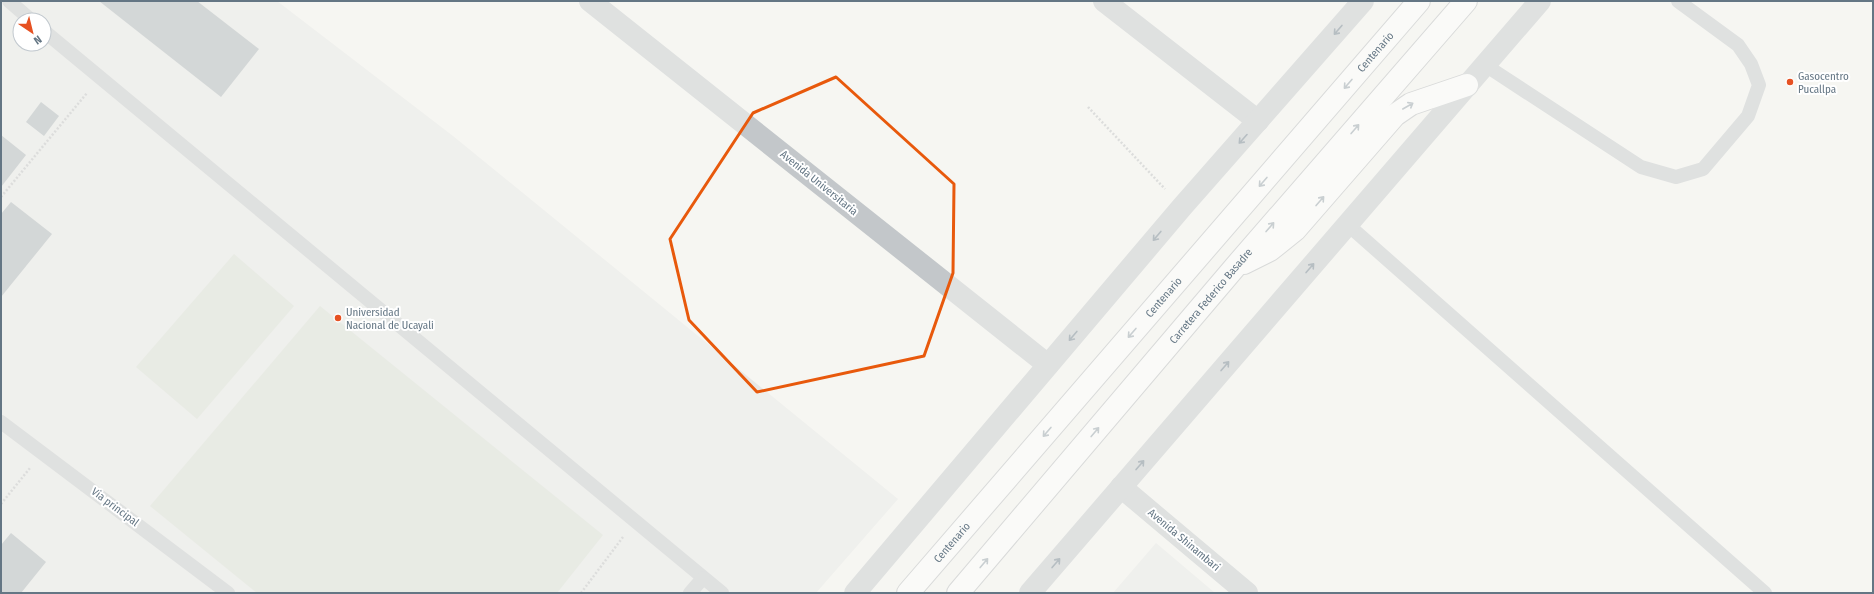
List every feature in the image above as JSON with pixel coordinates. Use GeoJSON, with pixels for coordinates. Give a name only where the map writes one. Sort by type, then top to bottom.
{"type":"FeatureCollection","features":[{"type":"Feature","properties":{"kind":"highway","name":"Centenario"},"geometry":{"type":"LineString","coordinates":[[908,593],[1419,1]]}},
{"type":"Feature","properties":{"kind":"highway","name":"Carretera Federico Basadre"},"geometry":{"type":"LineString","coordinates":[[958,593],[1235,267],[1466,1]]}},
{"type":"Feature","properties":{"kind":"highway"},"geometry":{"type":"LineString","coordinates":[[1235,267],[1270,250],[1295,230],[1395,115],[1411,104],[1467,85]]}},
{"type":"Feature","properties":{"kind":"street","name":"Avenida Universitaria"},"geometry":{"type":"LineString","coordinates":[[590,1],[1048,365]]}},
{"type":"Feature","properties":{"kind":"street"},"geometry":{"type":"LineString","coordinates":[[1104,1],[1258,122]]}},
{"type":"Feature","properties":{"kind":"street"},"geometry":{"type":"LineString","coordinates":[[855,593],[1182,207],[1363,1]]}},
{"type":"Feature","properties":{"kind":"street"},"geometry":{"type":"LineString","coordinates":[[1030,593],[1540,1]]}},
{"type":"Feature","properties":{"kind":"street","name":"Avenida Shinambari"},"geometry":{"type":"LineString","coordinates":[[1121,488],[1248,593]]}},
{"type":"Feature","properties":{"kind":"lane"},"geometry":{"type":"LineString","coordinates":[[9,1],[22,12]]}},
{"type":"Feature","properties":{"kind":"lane"},"geometry":{"type":"LineString","coordinates":[[1485,65],[1641,167],[1676,177],[1702,169],[1748,116],[1759,85],[1751,64],[1738,45],[1678,1]]}},
{"type":"Feature","properties":{"kind":"lane"},"geometry":{"type":"LineString","coordinates":[[52,38],[722,593]]}},
{"type":"Feature","properties":{"kind":"lane"},"geometry":{"type":"LineString","coordinates":[[1347,224],[1765,593]]}},
{"type":"Feature","properties":{"kind":"lane","name":"Via principal"},"geometry":{"type":"LineString","coordinates":[[1,422],[43,452],[228,593]]}},
{"type":"Feature","properties":{"kind":"lane"},"geometry":{"type":"LineString","coordinates":[[690,593],[703,578]]}},
{"type":"Feature","properties":{"kind":"path"},"geometry":{"type":"LineString","coordinates":[[1,197],[99,78]]}},
{"type":"Feature","properties":{"kind":"path"},"geometry":{"type":"LineString","coordinates":[[1088,107],[1182,207]]}},
{"type":"Feature","properties":{"kind":"path"},"geometry":{"type":"LineString","coordinates":[[1,504],[43,452]]}},
{"type":"Feature","properties":{"kind":"path"},"geometry":{"type":"LineString","coordinates":[[581,593],[635,521]]}},
{"type":"Feature","properties":{"kind":"highlighted area"},"geometry":{"type":"Polygon","coordinates":[[[836,77],[954,184],[953,273],[924,356],[757,392],[689,320],[670,239],[753,113],[836,77]]]}},
{"type":"Feature","properties":{"kind":"shaded area","name":"Universidad Nacional de Ucayali"},"geometry":{"type":"Polygon","coordinates":[[[1,1],[277,1],[453,136],[898,499],[816,593],[1,593],[1,1]]]}},
{"type":"Feature","properties":{"kind":"shaded area"},"geometry":{"type":"Polygon","coordinates":[[[234,254],[294,306],[197,419],[136,367],[234,254]]]}},
{"type":"Feature","properties":{"kind":"shaded area"},"geometry":{"type":"Polygon","coordinates":[[[320,306],[603,535],[557,593],[257,593],[150,506],[320,306]]]}},
{"type":"Feature","properties":{"kind":"shaded area"},"geometry":{"type":"Polygon","coordinates":[[[1156,543],[1215,593],[1113,593],[1156,543]]]}},
{"type":"Feature","properties":{"kind":"building"},"geometry":{"type":"Polygon","coordinates":[[[99,1],[197,1],[259,49],[221,97],[99,1]]]}},
{"type":"Feature","properties":{"kind":"building"},"geometry":{"type":"Polygon","coordinates":[[[41,102],[59,116],[44,136],[26,122],[41,102]]]}},
{"type":"Feature","properties":{"kind":"building"},"geometry":{"type":"Polygon","coordinates":[[[1,135],[26,155],[1,187],[1,135]]]}},
{"type":"Feature","properties":{"kind":"building"},"geometry":{"type":"Polygon","coordinates":[[[11,202],[52,234],[1,297],[1,214],[11,202]]]}},
{"type":"Feature","properties":{"kind":"building"},"geometry":{"type":"Polygon","coordinates":[[[11,533],[46,562],[21,593],[1,593],[1,545],[11,533]]]}},
{"type":"Feature","properties":{"kind":"place","name":"Gasocentro Pucallpa"},"geometry":{"type":"Point","coordinates":[1790,82]}},
{"type":"Feature","properties":{"kind":"place","name":"Universidad Nacional de Ucayali"},"geometry":{"type":"Point","coordinates":[338,318]}}]}
